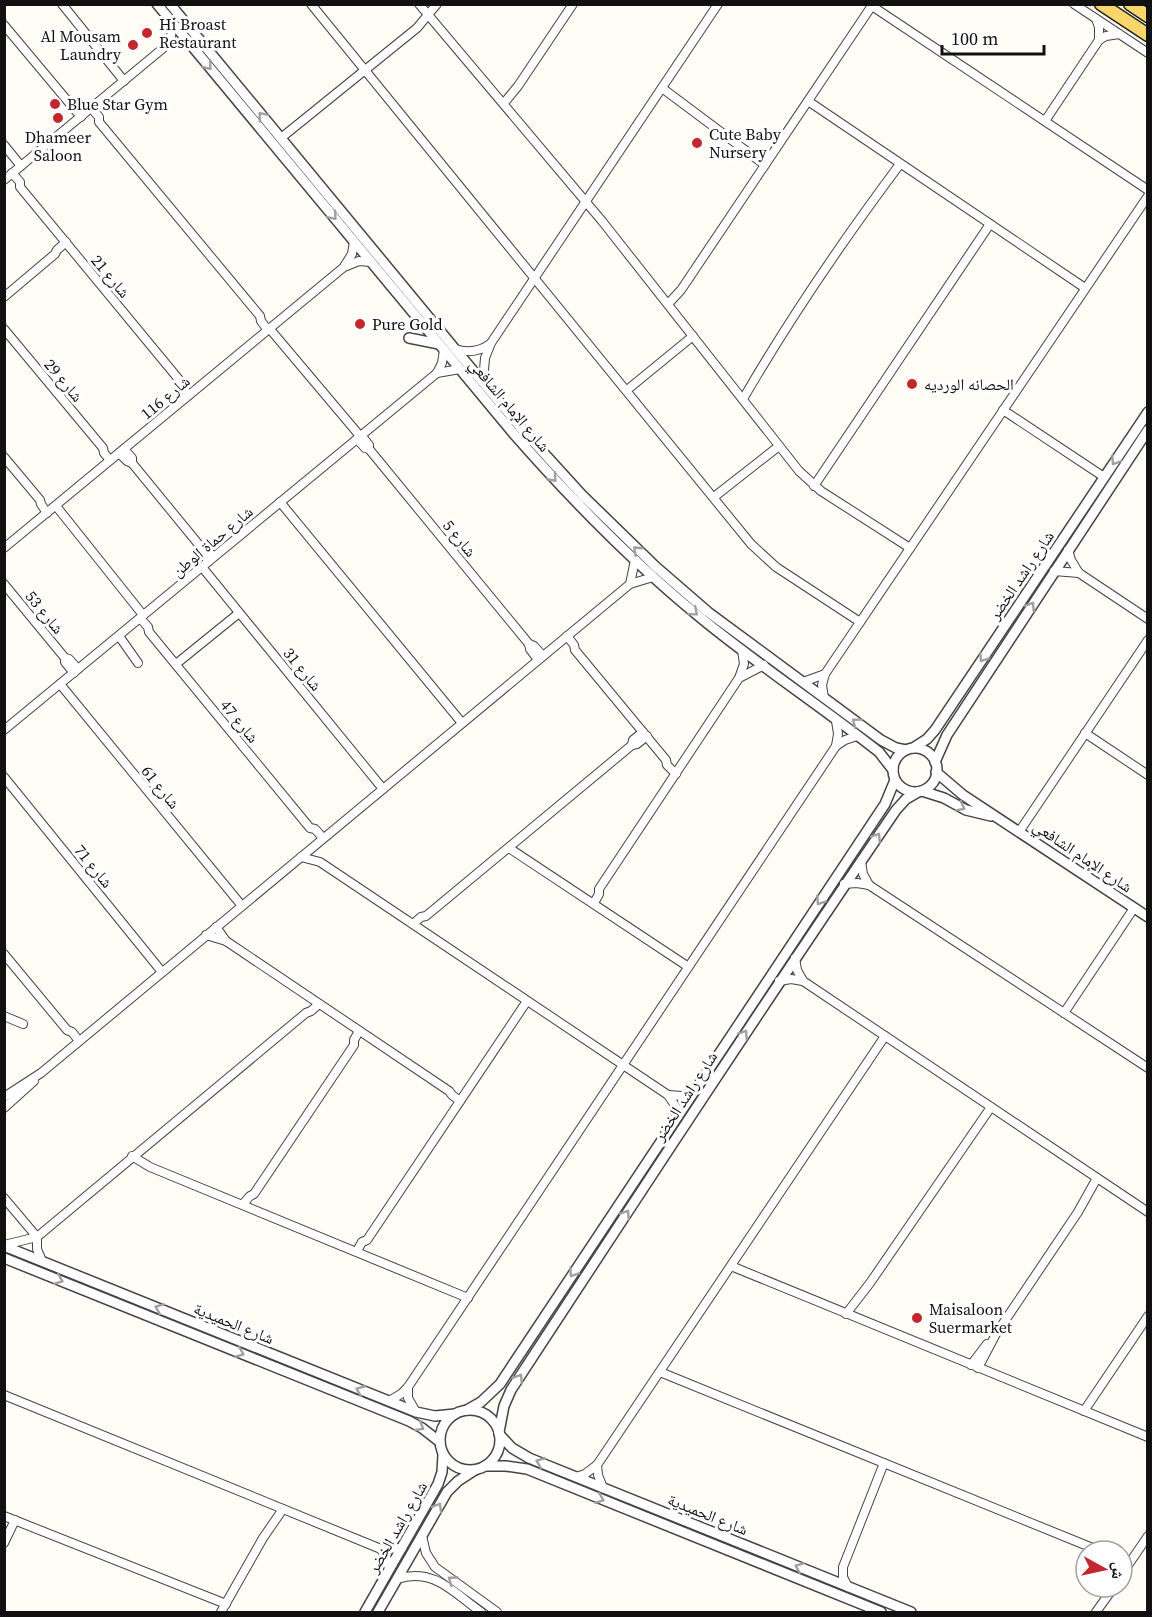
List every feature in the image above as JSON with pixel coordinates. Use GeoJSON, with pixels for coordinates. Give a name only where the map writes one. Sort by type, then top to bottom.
{"type":"FeatureCollection","features":[{"type":"Feature","properties":{"kind":"main road"},"geometry":{"type":"LineString","coordinates":[[1101,4],[1148,35]]}},
{"type":"Feature","properties":{"kind":"main road"},"geometry":{"type":"LineString","coordinates":[[1130,4],[1148,16]]}},
{"type":"Feature","properties":{"kind":"street"},"geometry":{"type":"LineString","coordinates":[[62,4],[124,81]]}},
{"type":"Feature","properties":{"kind":"street","name":"شارع الإمام الشافعي"},"geometry":{"type":"LineString","coordinates":[[158,4],[551,476],[653,577],[742,650],[883,756],[894,775]]}},
{"type":"Feature","properties":{"kind":"street","name":"شارع الإمام الشافعي"},"geometry":{"type":"LineString","coordinates":[[170,4],[483,382],[558,470],[630,544],[708,612],[763,655],[886,744],[910,749]]}},
{"type":"Feature","properties":{"kind":"street"},"geometry":{"type":"LineString","coordinates":[[311,4],[751,544],[767,560],[860,622]]}},
{"type":"Feature","properties":{"kind":"street"},"geometry":{"type":"LineString","coordinates":[[419,4],[585,201],[799,471],[814,486],[910,548]]}},
{"type":"Feature","properties":{"kind":"street"},"geometry":{"type":"LineString","coordinates":[[281,138],[417,28],[437,4]]}},
{"type":"Feature","properties":{"kind":"street"},"geometry":{"type":"LineString","coordinates":[[504,103],[573,4]]}},
{"type":"Feature","properties":{"kind":"street"},"geometry":{"type":"LineString","coordinates":[[483,382],[484,358],[491,343],[718,4]]}},
{"type":"Feature","properties":{"kind":"street"},"geometry":{"type":"LineString","coordinates":[[1074,4],[1148,52]]}},
{"type":"Feature","properties":{"kind":"street"},"geometry":{"type":"LineString","coordinates":[[668,304],[681,290],[873,5],[1148,190]]}},
{"type":"Feature","properties":{"kind":"street"},"geometry":{"type":"LineString","coordinates":[[1096,19],[1099,27],[1099,40]]}},
{"type":"Feature","properties":{"kind":"street"},"geometry":{"type":"LineString","coordinates":[[8,177],[166,45],[171,36],[173,23]]}},
{"type":"Feature","properties":{"kind":"street","name":"شارع 5"},"geometry":{"type":"LineString","coordinates":[[4,25],[86,112],[99,122],[260,316],[265,317],[269,328],[359,437],[364,447],[369,449],[529,644],[534,646],[540,658]]}},
{"type":"Feature","properties":{"kind":"street"},"geometry":{"type":"LineString","coordinates":[[1045,121],[1099,40],[1110,34],[1119,33]]}},
{"type":"Feature","properties":{"kind":"street"},"geometry":{"type":"LineString","coordinates":[[166,45],[192,46]]}},
{"type":"Feature","properties":{"kind":"street"},"geometry":{"type":"LineString","coordinates":[[660,91],[766,163]]}},
{"type":"Feature","properties":{"kind":"street"},"geometry":{"type":"LineString","coordinates":[[808,101],[1085,288]]}},
{"type":"Feature","properties":{"kind":"street"},"geometry":{"type":"LineString","coordinates":[[4,145],[21,166]]}},
{"type":"Feature","properties":{"kind":"street"},"geometry":{"type":"LineString","coordinates":[[740,396],[898,162]]}},
{"type":"Feature","properties":{"kind":"street","name":"شارع 21"},"geometry":{"type":"LineString","coordinates":[[8,177],[20,187],[181,382],[186,383],[191,393]]}},
{"type":"Feature","properties":{"kind":"street"},"geometry":{"type":"LineString","coordinates":[[824,698],[822,685],[825,674],[1148,196]]}},
{"type":"Feature","properties":{"kind":"street"},"geometry":{"type":"LineString","coordinates":[[814,486],[990,224]]}},
{"type":"Feature","properties":{"kind":"street","name":"شارع 116"},"geometry":{"type":"LineString","coordinates":[[344,267],[352,254],[354,241]]}},
{"type":"Feature","properties":{"kind":"street"},"geometry":{"type":"LineString","coordinates":[[4,297],[55,254],[60,254],[68,245]]}},
{"type":"Feature","properties":{"kind":"street","name":"شارع 116"},"geometry":{"type":"LineString","coordinates":[[4,548],[344,267],[359,261],[371,262]]}},
{"type":"Feature","properties":{"kind":"street","name":"شارع 29"},"geometry":{"type":"LineString","coordinates":[[4,329],[103,448],[117,455]]}},
{"type":"Feature","properties":{"kind":"street"},"geometry":{"type":"LineString","coordinates":[[627,390],[693,336]]}},
{"type":"Feature","properties":{"kind":"street"},"geometry":{"type":"LineString","coordinates":[[409,338],[442,347],[442,363],[437,373]]}},
{"type":"Feature","properties":{"kind":"street"},"geometry":{"type":"LineString","coordinates":[[455,349],[470,352],[491,343]]}},
{"type":"Feature","properties":{"kind":"street","name":"شارع حماة الوطن"},"geometry":{"type":"LineString","coordinates":[[4,730],[437,373],[460,369]]}},
{"type":"Feature","properties":{"kind":"street"},"geometry":{"type":"LineString","coordinates":[[1003,410],[1104,477]]}},
{"type":"Feature","properties":{"kind":"street","name":"شارع راشد الخضر"},"geometry":{"type":"LineString","coordinates":[[910,749],[923,743],[935,730],[1148,412]]}},
{"type":"Feature","properties":{"kind":"street","name":"شارع راشد الخضر"},"geometry":{"type":"LineString","coordinates":[[936,767],[946,735],[1148,430]]}},
{"type":"Feature","properties":{"kind":"street"},"geometry":{"type":"LineString","coordinates":[[714,497],[779,446]]}},
{"type":"Feature","properties":{"kind":"street"},"geometry":{"type":"LineString","coordinates":[[117,455],[132,458],[132,463],[200,546],[202,552],[211,559]]}},
{"type":"Feature","properties":{"kind":"street","name":"شارع 47"},"geometry":{"type":"LineString","coordinates":[[4,457],[40,500],[51,509],[140,618],[144,631],[149,632],[310,828],[315,829],[320,841]]}},
{"type":"Feature","properties":{"kind":"street"},"geometry":{"type":"LineString","coordinates":[[280,502],[462,723]]}},
{"type":"Feature","properties":{"kind":"street"},"geometry":{"type":"LineString","coordinates":[[1068,550],[1079,573],[1148,619]]}},
{"type":"Feature","properties":{"kind":"street"},"geometry":{"type":"LineString","coordinates":[[630,584],[634,560]]}},
{"type":"Feature","properties":{"kind":"street","name":"شارع 31"},"geometry":{"type":"LineString","coordinates":[[202,567],[383,789]]}},
{"type":"Feature","properties":{"kind":"street"},"geometry":{"type":"LineString","coordinates":[[1054,571],[1079,573]]}},
{"type":"Feature","properties":{"kind":"street"},"geometry":{"type":"LineString","coordinates":[[4,1108],[40,1073],[630,584],[653,577]]}},
{"type":"Feature","properties":{"kind":"street","name":"شارع 53"},"geometry":{"type":"LineString","coordinates":[[4,584],[65,658],[65,662],[76,671]]}},
{"type":"Feature","properties":{"kind":"street"},"geometry":{"type":"LineString","coordinates":[[176,664],[239,613]]}},
{"type":"Feature","properties":{"kind":"street"},"geometry":{"type":"LineString","coordinates":[[119,636],[138,663]]}},
{"type":"Feature","properties":{"kind":"street"},"geometry":{"type":"LineString","coordinates":[[565,638],[574,645],[575,650],[666,760],[671,761],[677,771]]}},
{"type":"Feature","properties":{"kind":"street"},"geometry":{"type":"LineString","coordinates":[[1019,832],[1148,640]]}},
{"type":"Feature","properties":{"kind":"street"},"geometry":{"type":"LineString","coordinates":[[591,901],[599,894],[599,889],[739,678],[744,664],[742,650]]}},
{"type":"Feature","properties":{"kind":"street"},"geometry":{"type":"LineString","coordinates":[[739,678],[764,665]]}},
{"type":"Feature","properties":{"kind":"street"},"geometry":{"type":"LineString","coordinates":[[803,682],[825,674]]}},
{"type":"Feature","properties":{"kind":"street","name":"شارع 61"},"geometry":{"type":"LineString","coordinates":[[60,684],[242,906]]}},
{"type":"Feature","properties":{"kind":"street"},"geometry":{"type":"LineString","coordinates":[[836,721],[838,734],[836,746]]}},
{"type":"Feature","properties":{"kind":"street"},"geometry":{"type":"LineString","coordinates":[[1085,733],[1148,775]]}},
{"type":"Feature","properties":{"kind":"street"},"geometry":{"type":"LineString","coordinates":[[415,926],[421,917],[426,916],[509,848],[632,744],[637,744],[645,734]]}},
{"type":"Feature","properties":{"kind":"street"},"geometry":{"type":"LineString","coordinates":[[389,1401],[402,1394],[408,1387],[836,746],[857,736]]}},
{"type":"Feature","properties":{"kind":"street"},"geometry":{"type":"LineString","coordinates":[[910,749],[924,750],[936,767],[933,782],[920,791],[902,788],[894,775],[896,758],[910,749]]}},
{"type":"Feature","properties":{"kind":"street","name":"شارع الإمام الشافعي"},"geometry":{"type":"LineString","coordinates":[[936,767],[956,790],[1148,917]]}},
{"type":"Feature","properties":{"kind":"street","name":"شارع راشد الخضر"},"geometry":{"type":"LineString","coordinates":[[467,1410],[481,1402],[500,1384],[885,804],[894,775]]}},
{"type":"Feature","properties":{"kind":"street","name":"شارع 71"},"geometry":{"type":"LineString","coordinates":[[4,777],[162,972]]}},
{"type":"Feature","properties":{"kind":"street","name":"شارع الإمام الشافعي"},"geometry":{"type":"LineString","coordinates":[[920,791],[944,798],[966,810],[1001,820]]}},
{"type":"Feature","properties":{"kind":"street","name":"شارع راشد الخضر"},"geometry":{"type":"LineString","coordinates":[[499,1433],[504,1406],[511,1390],[779,981],[896,810],[906,799],[920,791]]}},
{"type":"Feature","properties":{"kind":"street"},"geometry":{"type":"LineString","coordinates":[[509,848],[687,966]]}},
{"type":"Feature","properties":{"kind":"street"},"geometry":{"type":"LineString","coordinates":[[311,849],[320,862]]}},
{"type":"Feature","properties":{"kind":"street"},"geometry":{"type":"LineString","coordinates":[[301,856],[320,862],[668,1095],[674,1102],[678,1116]]}},
{"type":"Feature","properties":{"kind":"street"},"geometry":{"type":"LineString","coordinates":[[861,861],[863,874],[869,885]]}},
{"type":"Feature","properties":{"kind":"street"},"geometry":{"type":"LineString","coordinates":[[844,884],[869,885],[1148,1068]]}},
{"type":"Feature","properties":{"kind":"street"},"geometry":{"type":"LineString","coordinates":[[1064,1013],[1134,908]]}},
{"type":"Feature","properties":{"kind":"street"},"geometry":{"type":"LineString","coordinates":[[216,927],[226,941]]}},
{"type":"Feature","properties":{"kind":"street"},"geometry":{"type":"LineString","coordinates":[[206,935],[226,941],[452,1095],[461,1098]]}},
{"type":"Feature","properties":{"kind":"street"},"geometry":{"type":"LineString","coordinates":[[4,954],[67,1030],[67,1035],[76,1043]]}},
{"type":"Feature","properties":{"kind":"street"},"geometry":{"type":"LineString","coordinates":[[795,958],[796,970],[803,981],[1148,1212]]}},
{"type":"Feature","properties":{"kind":"street"},"geometry":{"type":"LineString","coordinates":[[779,981],[791,979],[803,981]]}},
{"type":"Feature","properties":{"kind":"street"},"geometry":{"type":"LineString","coordinates":[[359,1252],[362,1242],[367,1240],[527,1001]]}},
{"type":"Feature","properties":{"kind":"street"},"geometry":{"type":"LineString","coordinates":[[4,1245],[37,1236],[306,1012],[307,1008],[317,1002]]}},
{"type":"Feature","properties":{"kind":"street"},"geometry":{"type":"LineString","coordinates":[[4,1016],[23,1024]]}},
{"type":"Feature","properties":{"kind":"street"},"geometry":{"type":"LineString","coordinates":[[246,1205],[354,1045],[358,1043],[362,1033]]}},
{"type":"Feature","properties":{"kind":"street"},"geometry":{"type":"LineString","coordinates":[[576,1477],[597,1465],[885,1036]]}},
{"type":"Feature","properties":{"kind":"street"},"geometry":{"type":"LineString","coordinates":[[4,1097],[40,1073]]}},
{"type":"Feature","properties":{"kind":"street"},"geometry":{"type":"LineString","coordinates":[[668,1095],[692,1094]]}},
{"type":"Feature","properties":{"kind":"street"},"geometry":{"type":"LineString","coordinates":[[849,1315],[989,1106]]}},
{"type":"Feature","properties":{"kind":"street"},"geometry":{"type":"LineString","coordinates":[[132,1156],[150,1167],[468,1298]]}},
{"type":"Feature","properties":{"kind":"street"},"geometry":{"type":"LineString","coordinates":[[975,1366],[1099,1180]]}},
{"type":"Feature","properties":{"kind":"street"},"geometry":{"type":"LineString","coordinates":[[4,1198],[37,1236],[37,1249],[42,1261]]}},
{"type":"Feature","properties":{"kind":"street","name":"شارع الحميدية"},"geometry":{"type":"LineString","coordinates":[[4,1245],[416,1412],[435,1416],[455,1414]]}},
{"type":"Feature","properties":{"kind":"street","name":"شارع الحميدية"},"geometry":{"type":"LineString","coordinates":[[4,1258],[409,1421],[440,1442]]}},
{"type":"Feature","properties":{"kind":"street"},"geometry":{"type":"LineString","coordinates":[[4,1266],[18,1263]]}},
{"type":"Feature","properties":{"kind":"street"},"geometry":{"type":"LineString","coordinates":[[731,1266],[1148,1437]]}},
{"type":"Feature","properties":{"kind":"street"},"geometry":{"type":"LineString","coordinates":[[1084,1411],[1148,1316]]}},
{"type":"Feature","properties":{"kind":"street"},"geometry":{"type":"LineString","coordinates":[[660,1372],[1074,1540]]}},
{"type":"Feature","properties":{"kind":"street"},"geometry":{"type":"LineString","coordinates":[[408,1387],[408,1398],[416,1412]]}},
{"type":"Feature","properties":{"kind":"street"},"geometry":{"type":"LineString","coordinates":[[4,1395],[381,1549],[402,1548]]}},
{"type":"Feature","properties":{"kind":"street"},"geometry":{"type":"LineString","coordinates":[[467,1410],[483,1413],[495,1424],[499,1433],[500,1442],[495,1456],[481,1468],[470,1470],[456,1467],[442,1453],[440,1442],[443,1426],[455,1414],[467,1410]]}},
{"type":"Feature","properties":{"kind":"street","name":"شارع الحميدية"},"geometry":{"type":"LineString","coordinates":[[499,1433],[520,1453],[911,1612]]}},
{"type":"Feature","properties":{"kind":"street","name":"شارع راشد الخضر"},"geometry":{"type":"LineString","coordinates":[[365,1612],[438,1484],[442,1472],[442,1453]]}},
{"type":"Feature","properties":{"kind":"street"},"geometry":{"type":"LineString","coordinates":[[848,1587],[843,1577],[843,1567],[884,1463]]}},
{"type":"Feature","properties":{"kind":"street"},"geometry":{"type":"LineString","coordinates":[[597,1465],[603,1488]]}},
{"type":"Feature","properties":{"kind":"street","name":"شارع الحميدية"},"geometry":{"type":"LineString","coordinates":[[481,1468],[506,1466],[527,1469],[881,1612]]}},
{"type":"Feature","properties":{"kind":"street","name":"شارع راشد الخضر"},"geometry":{"type":"LineString","coordinates":[[378,1612],[447,1492],[464,1477],[481,1468]]}},
{"type":"Feature","properties":{"kind":"street"},"geometry":{"type":"LineString","coordinates":[[10,1518],[188,1590],[223,1608],[280,1508]]}},
{"type":"Feature","properties":{"kind":"street"},"geometry":{"type":"LineString","coordinates":[[4,1533],[10,1518]]}},
{"type":"Feature","properties":{"kind":"street"},"geometry":{"type":"LineString","coordinates":[[4,1543],[10,1518]]}},
{"type":"Feature","properties":{"kind":"street"},"geometry":{"type":"LineString","coordinates":[[422,1536],[426,1553],[435,1567],[494,1612]]}},
{"type":"Feature","properties":{"kind":"street"},"geometry":{"type":"LineString","coordinates":[[1134,1553],[1148,1536]]}},
{"type":"Feature","properties":{"kind":"street"},"geometry":{"type":"LineString","coordinates":[[381,1549],[387,1559],[389,1570]]}},
{"type":"Feature","properties":{"kind":"street"},"geometry":{"type":"LineString","coordinates":[[825,1578],[843,1567]]}},
{"type":"Feature","properties":{"kind":"street"},"geometry":{"type":"LineString","coordinates":[[397,1579],[414,1575],[431,1577],[481,1612]]}},
{"type":"Feature","properties":{"kind":"street"},"geometry":{"type":"LineString","coordinates":[[1096,1612],[1105,1599]]}},
{"type":"Feature","properties":{"kind":"place","name":"Hi Broast Restaurant"},"geometry":{"type":"Point","coordinates":[147,33]}},
{"type":"Feature","properties":{"kind":"place","name":"Al Mousam Laundry"},"geometry":{"type":"Point","coordinates":[133,45]}},
{"type":"Feature","properties":{"kind":"place","name":"Blue Star Gym"},"geometry":{"type":"Point","coordinates":[55,104]}},
{"type":"Feature","properties":{"kind":"place","name":"Dhameer Saloon"},"geometry":{"type":"Point","coordinates":[58,118]}},
{"type":"Feature","properties":{"kind":"place","name":"Cute Baby Nursery"},"geometry":{"type":"Point","coordinates":[697,143]}},
{"type":"Feature","properties":{"kind":"place","name":"Pure Gold"},"geometry":{"type":"Point","coordinates":[360,324]}},
{"type":"Feature","properties":{"kind":"place","name":"الحصانه الورديه"},"geometry":{"type":"Point","coordinates":[912,384]}},
{"type":"Feature","properties":{"kind":"place","name":"Maisaloon Suermarket"},"geometry":{"type":"Point","coordinates":[917,1318]}}]}
